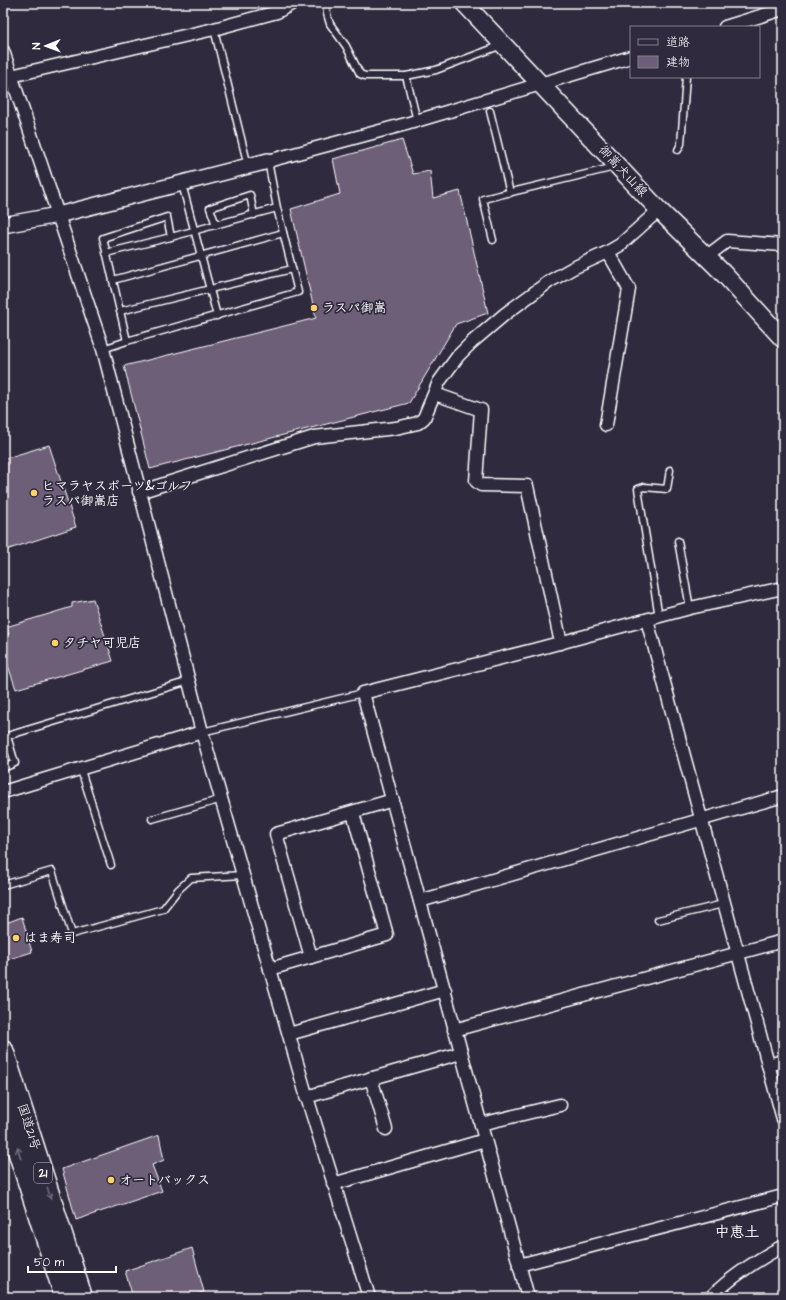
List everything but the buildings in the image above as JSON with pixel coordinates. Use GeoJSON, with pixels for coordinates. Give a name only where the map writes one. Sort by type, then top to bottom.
{"type":"FeatureCollection","features":[{"type":"Feature","properties":{"kind":"highway","name":"国道21号"},"geometry":{"type":"LineString","coordinates":[[3,1050],[82,1297]]}},
{"type":"Feature","properties":{"kind":"highway","name":"国道21号"},"geometry":{"type":"LineString","coordinates":[[3,1104],[65,1297]]}},
{"type":"Feature","properties":{"kind":"main road","name":"御嵩犬山線"},"geometry":{"type":"LineString","coordinates":[[464,3],[783,339]]}},
{"type":"Feature","properties":{"kind":"street"},"geometry":{"type":"LineString","coordinates":[[11,76],[214,29],[266,9],[277,12],[293,3]]}},
{"type":"Feature","properties":{"kind":"street"},"geometry":{"type":"LineString","coordinates":[[728,26],[783,9]]}},
{"type":"Feature","properties":{"kind":"street"},"geometry":{"type":"LineString","coordinates":[[3,51],[103,349],[202,732],[306,1097],[369,1297]]}},
{"type":"Feature","properties":{"kind":"street"},"geometry":{"type":"LineString","coordinates":[[3,225],[58,215],[268,161],[417,121],[630,57]]}},
{"type":"Feature","properties":{"kind":"street"},"geometry":{"type":"LineString","coordinates":[[139,492],[314,437],[396,428],[418,423],[424,418],[439,382],[458,356],[505,314],[550,281],[620,245],[660,210]]}},
{"type":"Feature","properties":{"kind":"street"},"geometry":{"type":"LineString","coordinates":[[706,257],[727,241],[783,245]]}},
{"type":"Feature","properties":{"kind":"street"},"geometry":{"type":"LineString","coordinates":[[606,425],[629,289],[608,252]]}},
{"type":"Feature","properties":{"kind":"street"},"geometry":{"type":"LineString","coordinates":[[434,394],[481,410],[476,481],[481,485],[527,486],[561,643]]}},
{"type":"Feature","properties":{"kind":"street"},"geometry":{"type":"LineString","coordinates":[[528,1297],[363,693],[561,643],[690,608],[783,588]]}},
{"type":"Feature","properties":{"kind":"street"},"geometry":{"type":"LineString","coordinates":[[647,620],[700,821],[783,1119]]}},
{"type":"Feature","properties":{"kind":"street"},"geometry":{"type":"LineString","coordinates":[[3,792],[80,767],[202,732]]}},
{"type":"Feature","properties":{"kind":"street"},"geometry":{"type":"LineString","coordinates":[[420,901],[783,796]]}},
{"type":"Feature","properties":{"kind":"street"},"geometry":{"type":"LineString","coordinates":[[312,957],[276,834],[353,813],[393,800]]}},
{"type":"Feature","properties":{"kind":"street"},"geometry":{"type":"LineString","coordinates":[[270,969],[387,935],[353,813]]}},
{"type":"Feature","properties":{"kind":"street"},"geometry":{"type":"LineString","coordinates":[[454,1030],[783,941]]}},
{"type":"Feature","properties":{"kind":"street"},"geometry":{"type":"LineString","coordinates":[[288,1034],[445,990]]}},
{"type":"Feature","properties":{"kind":"street"},"geometry":{"type":"LineString","coordinates":[[306,1097],[461,1053]]}},
{"type":"Feature","properties":{"kind":"street"},"geometry":{"type":"LineString","coordinates":[[768,1065],[783,1061]]}},
{"type":"Feature","properties":{"kind":"street"},"geometry":{"type":"LineString","coordinates":[[372,1078],[386,1129]]}},
{"type":"Feature","properties":{"kind":"street"},"geometry":{"type":"LineString","coordinates":[[481,1124],[560,1105]]}},
{"type":"Feature","properties":{"kind":"street"},"geometry":{"type":"LineString","coordinates":[[333,1184],[485,1140]]}},
{"type":"Feature","properties":{"kind":"street"},"geometry":{"type":"LineString","coordinates":[[519,1265],[783,1196]]}},
{"type":"Feature","properties":{"kind":"street"},"geometry":{"type":"LineString","coordinates":[[711,1297],[725,1283],[783,1246]]}},
{"type":"Feature","properties":{"kind":"lane"},"geometry":{"type":"LineString","coordinates":[[326,3],[330,24],[349,51],[360,74],[365,76],[406,76],[436,70],[504,44]]}},
{"type":"Feature","properties":{"kind":"lane"},"geometry":{"type":"LineString","coordinates":[[214,29],[248,166]]}},
{"type":"Feature","properties":{"kind":"lane"},"geometry":{"type":"LineString","coordinates":[[406,76],[417,121]]}},
{"type":"Feature","properties":{"kind":"lane"},"geometry":{"type":"LineString","coordinates":[[678,150],[681,144],[686,78]]}},
{"type":"Feature","properties":{"kind":"lane"},"geometry":{"type":"LineString","coordinates":[[490,111],[510,193]]}},
{"type":"Feature","properties":{"kind":"lane"},"geometry":{"type":"LineString","coordinates":[[103,349],[298,292],[277,208],[268,161]]}},
{"type":"Feature","properties":{"kind":"lane"},"geometry":{"type":"LineString","coordinates":[[494,240],[483,199],[618,166]]}},
{"type":"Feature","properties":{"kind":"lane"},"geometry":{"type":"LineString","coordinates":[[182,184],[216,316]]}},
{"type":"Feature","properties":{"kind":"lane"},"geometry":{"type":"LineString","coordinates":[[216,225],[210,208],[250,195],[254,215]]}},
{"type":"Feature","properties":{"kind":"lane"},"geometry":{"type":"LineString","coordinates":[[106,253],[195,231],[277,208]]}},
{"type":"Feature","properties":{"kind":"lane"},"geometry":{"type":"LineString","coordinates":[[127,341],[103,238],[167,217],[171,237]]}},
{"type":"Feature","properties":{"kind":"lane"},"geometry":{"type":"LineString","coordinates":[[113,280],[283,233]]}},
{"type":"Feature","properties":{"kind":"lane"},"geometry":{"type":"LineString","coordinates":[[120,311],[292,269]]}},
{"type":"Feature","properties":{"kind":"lane"},"geometry":{"type":"LineString","coordinates":[[659,617],[638,489],[644,487],[667,490],[670,470]]}},
{"type":"Feature","properties":{"kind":"lane"},"geometry":{"type":"LineString","coordinates":[[678,542],[690,608]]}},
{"type":"Feature","properties":{"kind":"lane"},"geometry":{"type":"LineString","coordinates":[[3,768],[15,763],[7,736],[189,681]]}},
{"type":"Feature","properties":{"kind":"lane"},"geometry":{"type":"LineString","coordinates":[[202,732],[363,693]]}},
{"type":"Feature","properties":{"kind":"lane"},"geometry":{"type":"LineString","coordinates":[[80,767],[111,865]]}},
{"type":"Feature","properties":{"kind":"lane"},"geometry":{"type":"LineString","coordinates":[[152,819],[222,799]]}},
{"type":"Feature","properties":{"kind":"lane"},"geometry":{"type":"LineString","coordinates":[[3,886],[52,871],[72,934],[164,909],[178,890],[191,878],[243,875]]}},
{"type":"Feature","properties":{"kind":"lane"},"geometry":{"type":"LineString","coordinates":[[658,920],[723,904]]}},
{"type":"Feature","properties":{"kind":"place","name":"ラスパ御嵩"},"geometry":{"type":"Point","coordinates":[314,308]}},
{"type":"Feature","properties":{"kind":"place","name":"ヒマラヤスポーツ&ゴルフ ラスパ御嵩店"},"geometry":{"type":"Point","coordinates":[34,493]}},
{"type":"Feature","properties":{"kind":"place","name":"タチヤ可児店"},"geometry":{"type":"Point","coordinates":[55,643]}},
{"type":"Feature","properties":{"kind":"place","name":"はま寿司"},"geometry":{"type":"Point","coordinates":[16,938]}},
{"type":"Feature","properties":{"kind":"place","name":"オートバックス"},"geometry":{"type":"Point","coordinates":[111,1180]}},
{"type":"Feature","properties":{"kind":"district","name":"中恵土"},"geometry":{"type":"Point","coordinates":[737,1232]}}]}
